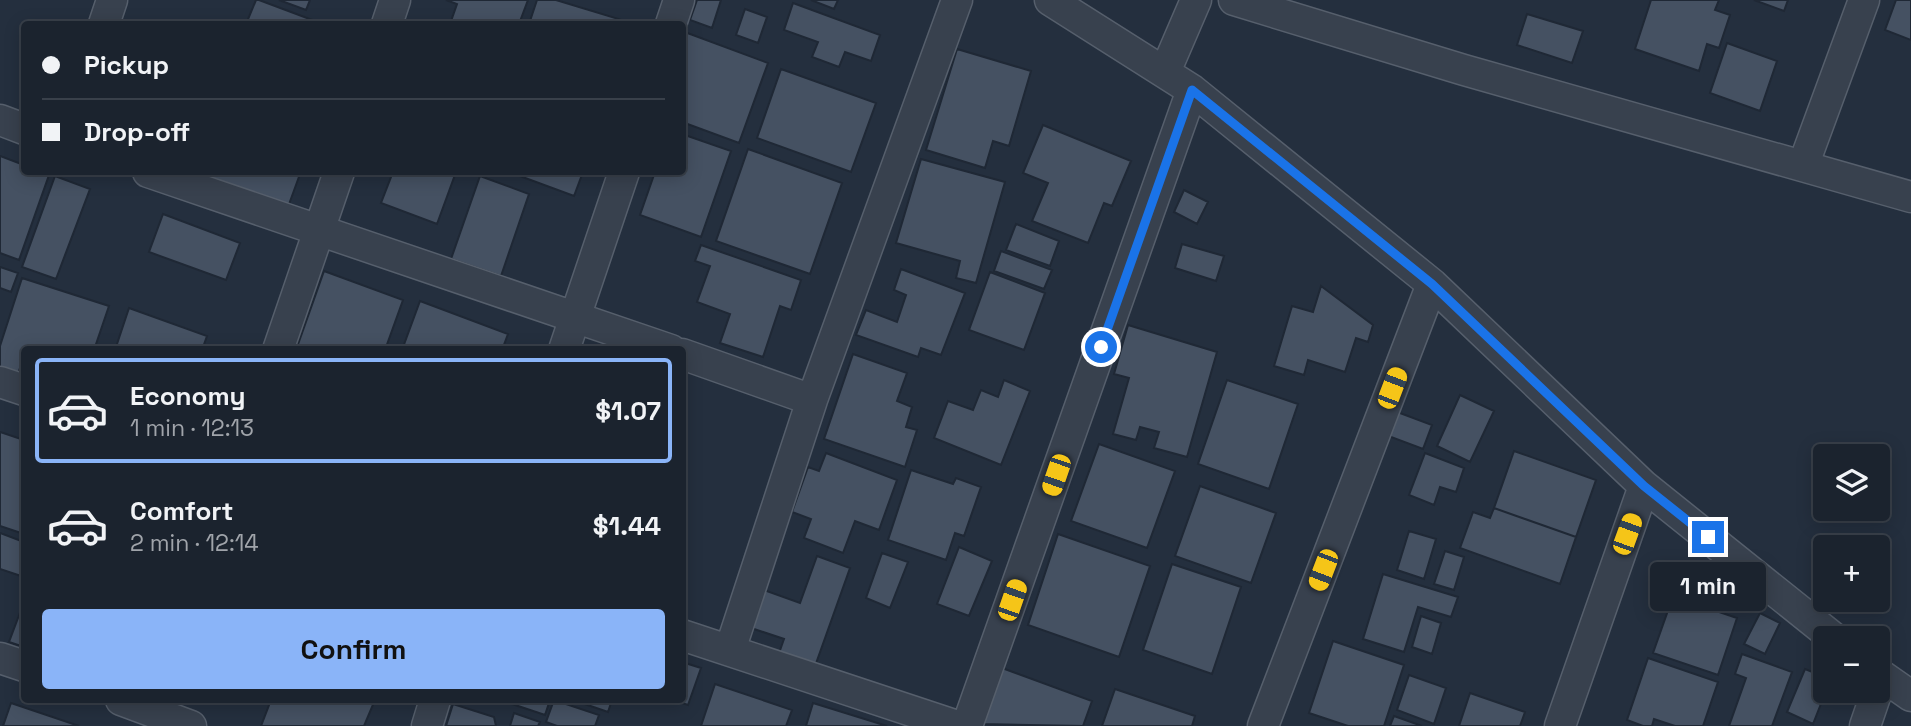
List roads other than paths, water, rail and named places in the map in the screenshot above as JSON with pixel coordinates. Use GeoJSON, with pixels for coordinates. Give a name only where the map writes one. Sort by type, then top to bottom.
{"type":"FeatureCollection","features":[{"type":"Feature","properties":{"kind":"street"},"geometry":{"type":"LineString","coordinates":[[105,21],[112,0]]}},
{"type":"Feature","properties":{"kind":"street"},"geometry":{"type":"LineString","coordinates":[[388,21],[395,0]]}},
{"type":"Feature","properties":{"kind":"street"},"geometry":{"type":"LineString","coordinates":[[672,21],[679,0]]}},
{"type":"Feature","properties":{"kind":"street"},"geometry":{"type":"LineString","coordinates":[[730,650],[812,400],[957,0]]}},
{"type":"Feature","properties":{"kind":"street"},"geometry":{"type":"LineString","coordinates":[[1051,0],[1192,90],[1432,284],[1644,486],[1819,626]]}},
{"type":"Feature","properties":{"kind":"street"},"geometry":{"type":"LineString","coordinates":[[1164,72],[1196,0]]}},
{"type":"Feature","properties":{"kind":"street"},"geometry":{"type":"LineString","coordinates":[[1234,0],[1464,70],[1911,197]]}},
{"type":"Feature","properties":{"kind":"street"},"geometry":{"type":"LineString","coordinates":[[1803,166],[1864,0]]}},
{"type":"Feature","properties":{"kind":"street"},"geometry":{"type":"LineString","coordinates":[[967,726],[1192,90]]}},
{"type":"Feature","properties":{"kind":"street"},"geometry":{"type":"LineString","coordinates":[[0,120],[21,128]]}},
{"type":"Feature","properties":{"kind":"street"},"geometry":{"type":"LineString","coordinates":[[157,175],[660,346]]}},
{"type":"Feature","properties":{"kind":"street"},"geometry":{"type":"LineString","coordinates":[[279,346],[338,175]]}},
{"type":"Feature","properties":{"kind":"street"},"geometry":{"type":"LineString","coordinates":[[566,346],[578,317],[623,175]]}},
{"type":"Feature","properties":{"kind":"street"},"geometry":{"type":"LineString","coordinates":[[1263,726],[1432,284]]}},
{"type":"Feature","properties":{"kind":"street"},"geometry":{"type":"LineString","coordinates":[[686,355],[812,400]]}},
{"type":"Feature","properties":{"kind":"street"},"geometry":{"type":"LineString","coordinates":[[0,382],[21,389]]}},
{"type":"Feature","properties":{"kind":"street"},"geometry":{"type":"LineString","coordinates":[[1560,726],[1644,486]]}},
{"type":"Feature","properties":{"kind":"street"},"geometry":{"type":"LineString","coordinates":[[686,636],[957,726]]}},
{"type":"Feature","properties":{"kind":"street"},"geometry":{"type":"LineString","coordinates":[[0,658],[21,665]]}},
{"type":"Feature","properties":{"kind":"street"},"geometry":{"type":"LineString","coordinates":[[1890,687],[1911,696]]}},
{"type":"Feature","properties":{"kind":"street"},"geometry":{"type":"LineString","coordinates":[[140,703],[191,726]]}},
{"type":"Feature","properties":{"kind":"street"},"geometry":{"type":"LineString","coordinates":[[427,726],[434,703]]}},
{"type":"Feature","properties":{"kind":"street"},"geometry":{"type":"LineString","coordinates":[[1865,726],[1872,703]]}}]}
